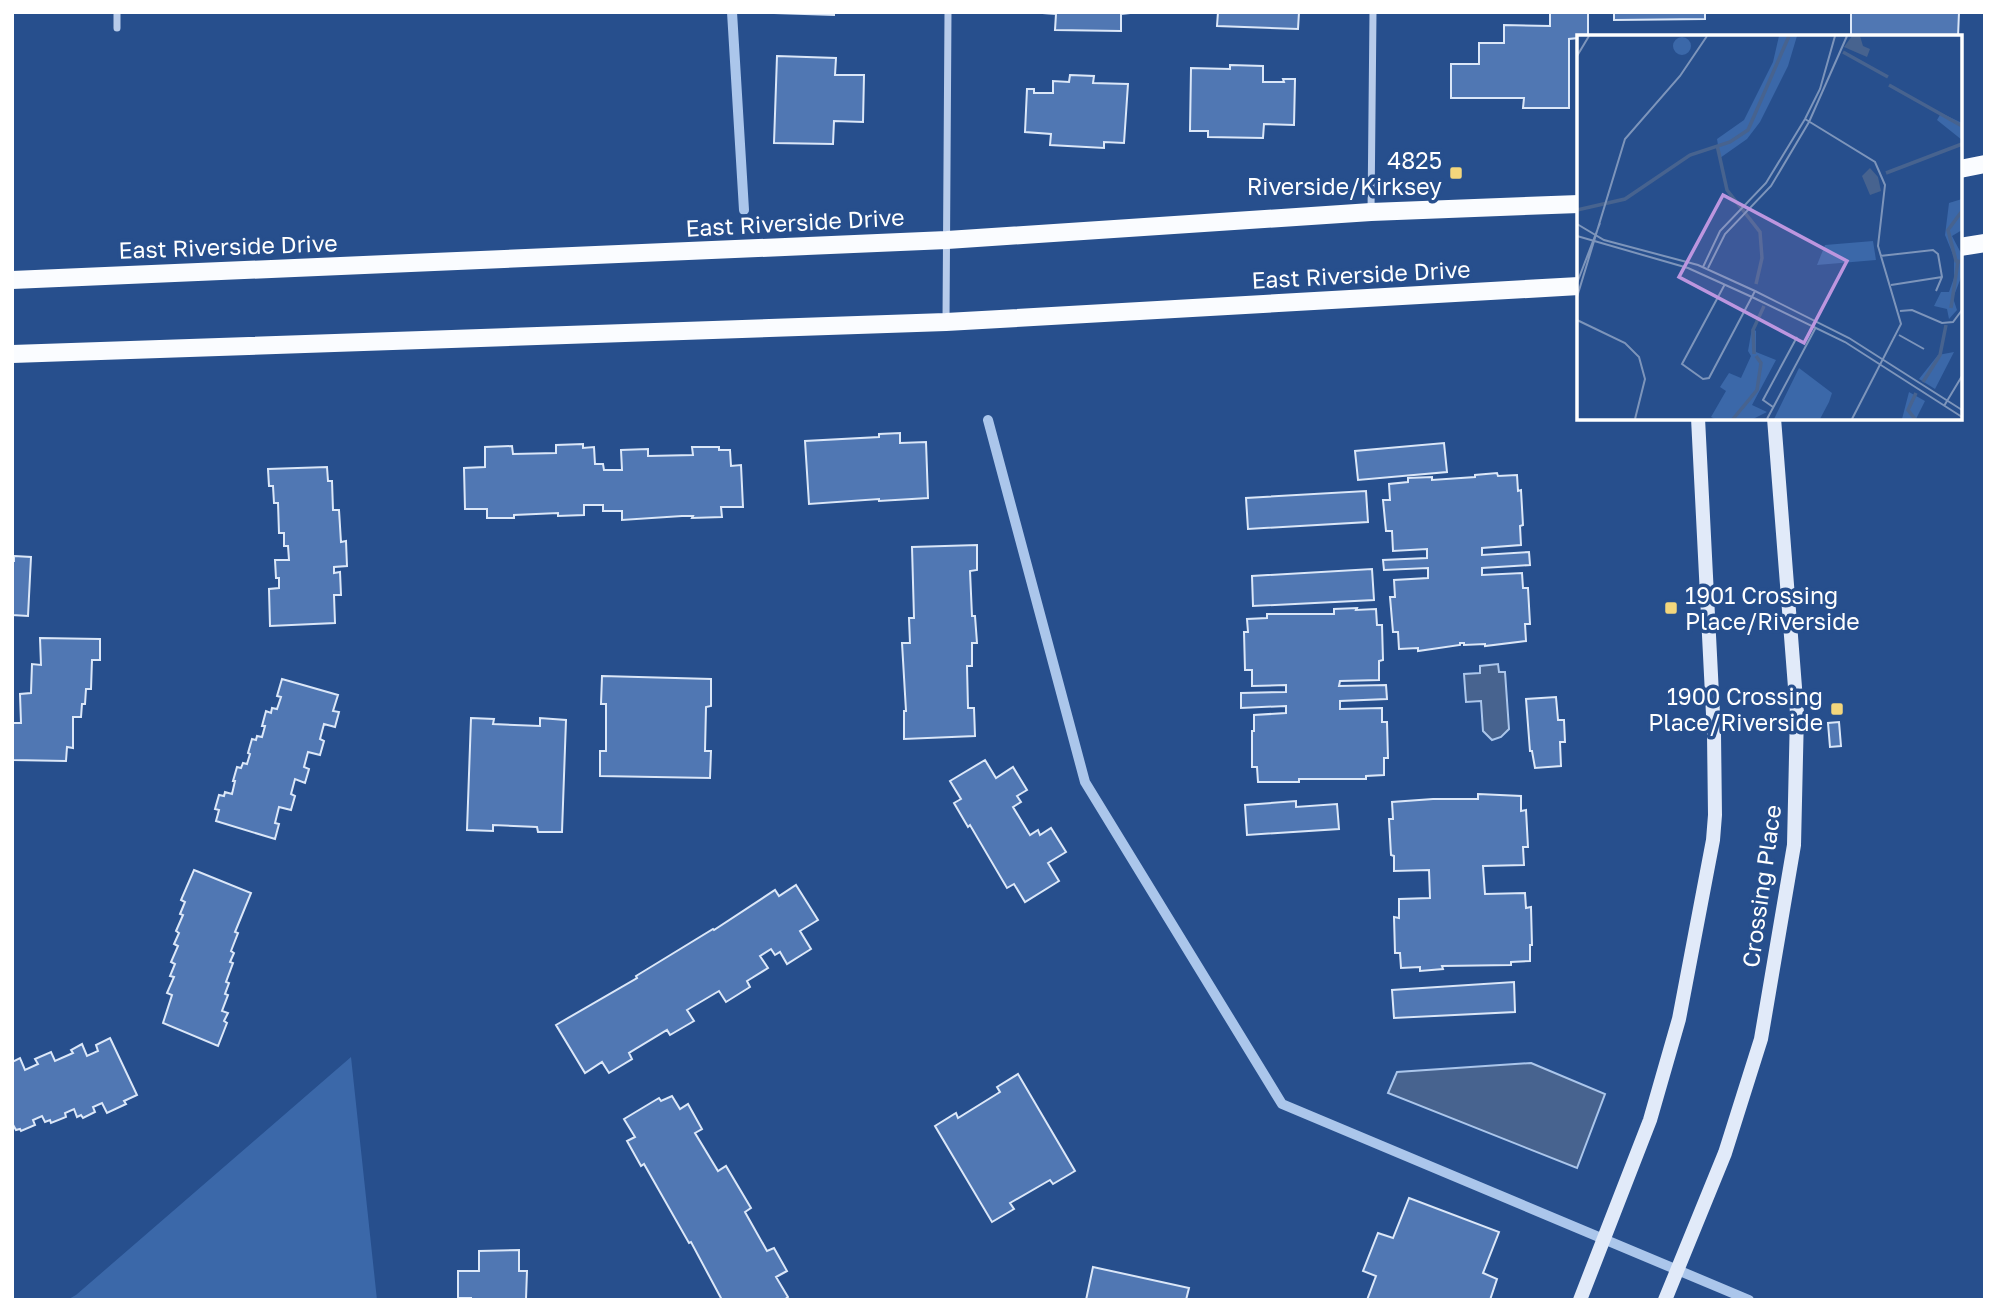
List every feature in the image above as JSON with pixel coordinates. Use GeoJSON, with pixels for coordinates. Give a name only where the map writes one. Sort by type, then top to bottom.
{"type":"FeatureCollection","features":[{"type":"Feature","properties":{"kind":"main road"},"geometry":{"type":"LineString","coordinates":[[1962,169],[1985,164]]}},
{"type":"Feature","properties":{"kind":"main road","name":"East Riverside Drive"},"geometry":{"type":"LineString","coordinates":[[12,279],[947,240],[1371,212],[1577,204]]}},
{"type":"Feature","properties":{"kind":"main road"},"geometry":{"type":"LineString","coordinates":[[1962,247],[1985,243]]}},
{"type":"Feature","properties":{"kind":"main road","name":"East Riverside Drive"},"geometry":{"type":"LineString","coordinates":[[12,354],[946,322],[1577,286]]}},
{"type":"Feature","properties":{"kind":"street"},"geometry":{"type":"LineString","coordinates":[[117,12],[117,28]]}},
{"type":"Feature","properties":{"kind":"street"},"geometry":{"type":"LineString","coordinates":[[946,322],[948,12]]}},
{"type":"Feature","properties":{"kind":"street"},"geometry":{"type":"LineString","coordinates":[[1371,212],[1373,12]]}},
{"type":"Feature","properties":{"kind":"street"},"geometry":{"type":"LineString","coordinates":[[1580,1300],[1650,1121],[1679,1019],[1713,840],[1714,734],[1698,420]]}},
{"type":"Feature","properties":{"kind":"street","name":"Crossing Place"},"geometry":{"type":"LineString","coordinates":[[1665,1298],[1725,1153],[1761,1039],[1794,845],[1797,713],[1774,420]]}},
{"type":"Feature","properties":{"kind":"shaded area"},"geometry":{"type":"Polygon","coordinates":[[[1498,664],[1499,672],[1505,672],[1509,729],[1501,737],[1492,740],[1483,731],[1481,701],[1466,702],[1464,674],[1480,673],[1480,666],[1498,664]]]}},
{"type":"Feature","properties":{"kind":"shaded area"},"geometry":{"type":"Polygon","coordinates":[[[351,1057],[377,1300],[67,1300],[76,1295],[351,1057]]]}},
{"type":"Feature","properties":{"kind":"shaded area"},"geometry":{"type":"Polygon","coordinates":[[[1531,1063],[1605,1094],[1577,1168],[1388,1093],[1397,1072],[1531,1063]]]}},
{"type":"Feature","properties":{"kind":"building"},"geometry":{"type":"Polygon","coordinates":[[[834,12],[834,15],[775,13],[834,12]]]}},
{"type":"Feature","properties":{"kind":"building"},"geometry":{"type":"Polygon","coordinates":[[[1029,12],[1139,12],[1121,14],[1121,31],[1055,30],[1056,14],[1029,12]]]}},
{"type":"Feature","properties":{"kind":"building"},"geometry":{"type":"Polygon","coordinates":[[[1218,12],[1299,12],[1298,29],[1217,26],[1218,12]]]}},
{"type":"Feature","properties":{"kind":"building"},"geometry":{"type":"Polygon","coordinates":[[[1550,12],[1588,12],[1588,35],[1577,35],[1577,38],[1569,39],[1569,108],[1523,108],[1524,98],[1451,98],[1451,64],[1479,64],[1479,43],[1504,43],[1504,25],[1550,26],[1550,12]]]}},
{"type":"Feature","properties":{"kind":"building"},"geometry":{"type":"Polygon","coordinates":[[[1614,12],[1705,12],[1705,19],[1614,20],[1614,12]]]}},
{"type":"Feature","properties":{"kind":"building"},"geometry":{"type":"Polygon","coordinates":[[[1851,12],[1959,12],[1958,35],[1851,35],[1851,12]]]}},
{"type":"Feature","properties":{"kind":"building"},"geometry":{"type":"Polygon","coordinates":[[[777,56],[836,58],[835,75],[864,75],[863,122],[834,121],[833,144],[774,143],[777,56]]]}},
{"type":"Feature","properties":{"kind":"building"},"geometry":{"type":"Polygon","coordinates":[[[1230,65],[1263,66],[1263,82],[1295,79],[1294,125],[1264,124],[1263,138],[1208,137],[1208,131],[1190,131],[1191,68],[1230,69],[1230,65]]]}},
{"type":"Feature","properties":{"kind":"building"},"geometry":{"type":"Polygon","coordinates":[[[1070,75],[1094,76],[1093,83],[1128,84],[1124,143],[1104,142],[1104,148],[1050,145],[1051,134],[1025,132],[1027,89],[1034,89],[1034,93],[1053,93],[1053,81],[1069,82],[1070,75]]]}},
{"type":"Feature","properties":{"kind":"building"},"geometry":{"type":"Polygon","coordinates":[[[900,433],[900,443],[926,442],[928,498],[809,504],[805,441],[879,437],[879,434],[900,433]]]}},
{"type":"Feature","properties":{"kind":"building"},"geometry":{"type":"Polygon","coordinates":[[[1444,443],[1447,472],[1358,480],[1355,451],[1444,443]]]}},
{"type":"Feature","properties":{"kind":"building"},"geometry":{"type":"Polygon","coordinates":[[[583,444],[583,448],[594,447],[595,464],[603,464],[604,470],[622,470],[621,450],[648,449],[648,456],[693,455],[692,447],[719,447],[719,450],[730,450],[731,466],[741,465],[743,507],[721,507],[722,517],[682,516],[622,520],[622,511],[603,511],[603,505],[584,505],[584,515],[558,516],[558,513],[514,515],[514,518],[487,518],[487,509],[465,509],[464,468],[485,467],[485,447],[512,446],[513,454],[556,453],[556,445],[583,444]]]}},
{"type":"Feature","properties":{"kind":"building"},"geometry":{"type":"Polygon","coordinates":[[[327,467],[328,481],[332,481],[333,510],[339,510],[341,542],[346,541],[347,566],[334,567],[334,573],[340,572],[341,595],[334,595],[335,623],[270,626],[269,589],[279,588],[275,560],[289,560],[288,546],[284,546],[284,533],[279,533],[278,503],[274,503],[273,486],[269,486],[268,469],[327,467]]]}},
{"type":"Feature","properties":{"kind":"building"},"geometry":{"type":"Polygon","coordinates":[[[1497,473],[1498,476],[1517,475],[1518,491],[1521,490],[1523,525],[1520,526],[1521,545],[1482,548],[1482,555],[1529,552],[1530,565],[1482,568],[1482,575],[1522,573],[1523,588],[1528,588],[1530,624],[1525,624],[1526,641],[1485,646],[1460,643],[1418,651],[1418,648],[1399,649],[1398,632],[1393,632],[1390,597],[1395,597],[1394,580],[1428,578],[1428,568],[1384,570],[1383,560],[1427,558],[1427,549],[1393,551],[1392,531],[1386,531],[1383,500],[1390,500],[1389,484],[1408,482],[1408,478],[1432,477],[1432,480],[1497,473]]]}},
{"type":"Feature","properties":{"kind":"building"},"geometry":{"type":"Polygon","coordinates":[[[1366,491],[1368,522],[1248,529],[1246,498],[1366,491]]]}},
{"type":"Feature","properties":{"kind":"building"},"geometry":{"type":"Polygon","coordinates":[[[977,545],[977,570],[970,571],[972,616],[975,616],[977,643],[972,643],[972,666],[967,666],[968,708],[974,708],[975,736],[904,739],[906,711],[902,643],[910,643],[909,618],[914,618],[912,547],[977,545]]]}},
{"type":"Feature","properties":{"kind":"building"},"geometry":{"type":"Polygon","coordinates":[[[14,556],[31,557],[28,616],[12,615],[14,556]]]}},
{"type":"Feature","properties":{"kind":"building"},"geometry":{"type":"Polygon","coordinates":[[[1372,569],[1374,600],[1253,606],[1252,576],[1372,569]]]}},
{"type":"Feature","properties":{"kind":"building"},"geometry":{"type":"Polygon","coordinates":[[[1357,608],[1356,610],[1376,609],[1377,625],[1382,625],[1383,660],[1379,661],[1379,680],[1340,681],[1339,686],[1386,685],[1387,699],[1340,701],[1340,709],[1382,708],[1382,722],[1387,722],[1388,758],[1384,758],[1384,775],[1366,776],[1366,779],[1258,782],[1257,767],[1252,767],[1254,715],[1286,713],[1286,706],[1241,708],[1241,693],[1286,692],[1286,685],[1252,686],[1252,670],[1245,670],[1244,632],[1248,632],[1247,619],[1267,618],[1267,614],[1334,614],[1334,609],[1357,608]]]}},
{"type":"Feature","properties":{"kind":"building"},"geometry":{"type":"Polygon","coordinates":[[[40,638],[100,639],[100,660],[92,660],[91,689],[86,689],[81,717],[73,717],[73,748],[67,747],[66,761],[13,760],[12,723],[21,723],[20,694],[31,693],[32,664],[41,665],[40,638]]]}},
{"type":"Feature","properties":{"kind":"building"},"geometry":{"type":"Polygon","coordinates":[[[602,676],[711,679],[711,706],[706,707],[705,751],[711,751],[710,778],[600,776],[600,751],[606,751],[606,704],[601,704],[602,676]]]}},
{"type":"Feature","properties":{"kind":"building"},"geometry":{"type":"Polygon","coordinates":[[[282,679],[338,695],[333,711],[339,712],[335,727],[324,724],[320,739],[324,741],[320,755],[308,752],[304,767],[309,769],[305,783],[295,779],[291,794],[295,796],[291,810],[279,807],[275,823],[279,824],[275,839],[216,821],[219,810],[215,809],[219,795],[224,796],[225,792],[232,794],[237,767],[241,768],[243,763],[247,764],[252,739],[262,737],[266,711],[271,713],[272,708],[277,709],[281,697],[277,696],[282,679]]]}},
{"type":"Feature","properties":{"kind":"building"},"geometry":{"type":"Polygon","coordinates":[[[1556,697],[1558,720],[1564,720],[1565,742],[1560,742],[1561,766],[1535,768],[1530,751],[1526,699],[1556,697]]]}},
{"type":"Feature","properties":{"kind":"building"},"geometry":{"type":"Polygon","coordinates":[[[471,718],[494,719],[493,724],[540,726],[540,718],[566,720],[562,832],[538,832],[537,827],[493,825],[493,831],[467,830],[471,718]]]}},
{"type":"Feature","properties":{"kind":"building"},"geometry":{"type":"Polygon","coordinates":[[[1839,722],[1841,746],[1830,747],[1828,723],[1839,722]]]}},
{"type":"Feature","properties":{"kind":"building"},"geometry":{"type":"Polygon","coordinates":[[[985,760],[996,778],[1013,767],[1027,790],[1017,796],[1021,802],[1013,807],[1030,835],[1038,830],[1040,835],[1051,828],[1066,852],[1048,863],[1059,881],[1025,902],[1014,884],[1007,888],[954,803],[961,799],[950,781],[985,760]]]}},
{"type":"Feature","properties":{"kind":"building"},"geometry":{"type":"Polygon","coordinates":[[[1478,794],[1521,796],[1521,811],[1526,810],[1528,847],[1523,847],[1524,865],[1483,866],[1485,894],[1525,893],[1526,908],[1531,907],[1530,961],[1511,962],[1511,965],[1442,966],[1443,969],[1420,971],[1420,967],[1401,968],[1400,953],[1395,953],[1394,917],[1399,918],[1399,899],[1430,898],[1429,870],[1394,871],[1389,819],[1393,819],[1392,802],[1478,799],[1478,794]]]}},
{"type":"Feature","properties":{"kind":"building"},"geometry":{"type":"Polygon","coordinates":[[[1296,801],[1296,807],[1337,804],[1339,829],[1247,835],[1245,805],[1296,801]]]}},
{"type":"Feature","properties":{"kind":"building"},"geometry":{"type":"Polygon","coordinates":[[[194,870],[251,893],[235,932],[238,933],[230,962],[233,963],[226,982],[229,983],[225,994],[228,995],[222,1011],[228,1013],[224,1021],[227,1023],[218,1046],[163,1023],[172,995],[167,993],[174,977],[170,976],[175,964],[171,962],[178,946],[174,944],[179,933],[176,931],[183,915],[180,914],[185,902],[181,900],[194,870]]]}},
{"type":"Feature","properties":{"kind":"building"},"geometry":{"type":"Polygon","coordinates":[[[796,885],[818,920],[800,931],[811,949],[787,964],[780,952],[775,955],[771,949],[760,956],[768,968],[747,981],[750,987],[726,1002],[719,991],[687,1010],[694,1021],[670,1035],[667,1030],[629,1053],[632,1059],[609,1073],[602,1062],[585,1073],[556,1025],[637,978],[636,976],[775,890],[779,896],[796,885]]]}},
{"type":"Feature","properties":{"kind":"building"},"geometry":{"type":"Polygon","coordinates":[[[1514,982],[1515,1012],[1394,1018],[1392,990],[1514,982]]]}},
{"type":"Feature","properties":{"kind":"building"},"geometry":{"type":"Polygon","coordinates":[[[110,1038],[137,1095],[107,1113],[102,1103],[93,1107],[95,1112],[83,1118],[81,1115],[77,1117],[74,1109],[65,1113],[66,1117],[51,1123],[50,1120],[45,1122],[42,1116],[33,1120],[35,1125],[21,1131],[16,1130],[12,1123],[12,1062],[20,1058],[25,1070],[38,1064],[35,1059],[51,1052],[55,1061],[73,1053],[71,1050],[82,1044],[87,1056],[98,1051],[96,1045],[110,1038]]]}},
{"type":"Feature","properties":{"kind":"building"},"geometry":{"type":"Polygon","coordinates":[[[1018,1074],[1075,1171],[1053,1184],[1050,1180],[1010,1203],[1014,1209],[992,1222],[935,1126],[956,1113],[958,1118],[1000,1092],[997,1087],[1018,1074]]]}},
{"type":"Feature","properties":{"kind":"building"},"geometry":{"type":"Polygon","coordinates":[[[672,1096],[680,1109],[688,1104],[702,1129],[695,1133],[718,1171],[726,1166],[751,1208],[745,1212],[767,1251],[774,1248],[787,1271],[776,1277],[788,1297],[784,1300],[722,1300],[691,1242],[689,1243],[644,1164],[641,1166],[627,1141],[635,1137],[624,1119],[659,1098],[661,1101],[672,1096]]]}},
{"type":"Feature","properties":{"kind":"building"},"geometry":{"type":"Polygon","coordinates":[[[1409,1198],[1499,1232],[1483,1273],[1497,1279],[1490,1300],[1367,1300],[1376,1276],[1363,1271],[1378,1233],[1393,1238],[1409,1198]]]}},
{"type":"Feature","properties":{"kind":"building"},"geometry":{"type":"Polygon","coordinates":[[[519,1250],[519,1271],[527,1271],[526,1299],[458,1298],[458,1271],[479,1271],[479,1251],[519,1250]]]}},
{"type":"Feature","properties":{"kind":"building"},"geometry":{"type":"Polygon","coordinates":[[[1093,1267],[1189,1288],[1186,1300],[1086,1300],[1093,1267]]]}},
{"type":"Feature","properties":{"kind":"waterway"},"geometry":{"type":"LineString","coordinates":[[732,12],[744,210]]}},
{"type":"Feature","properties":{"kind":"waterway"},"geometry":{"type":"LineString","coordinates":[[988,420],[1085,782],[1282,1104],[1749,1300]]}},
{"type":"Feature","properties":{"kind":"place","name":"4825 Riverside/Kirksey"},"geometry":{"type":"Point","coordinates":[1456,173]}},
{"type":"Feature","properties":{"kind":"place","name":"1901 Crossing Place/Riverside"},"geometry":{"type":"Point","coordinates":[1671,608]}},
{"type":"Feature","properties":{"kind":"place","name":"1900 Crossing Place/Riverside"},"geometry":{"type":"Point","coordinates":[1837,709]}}]}
